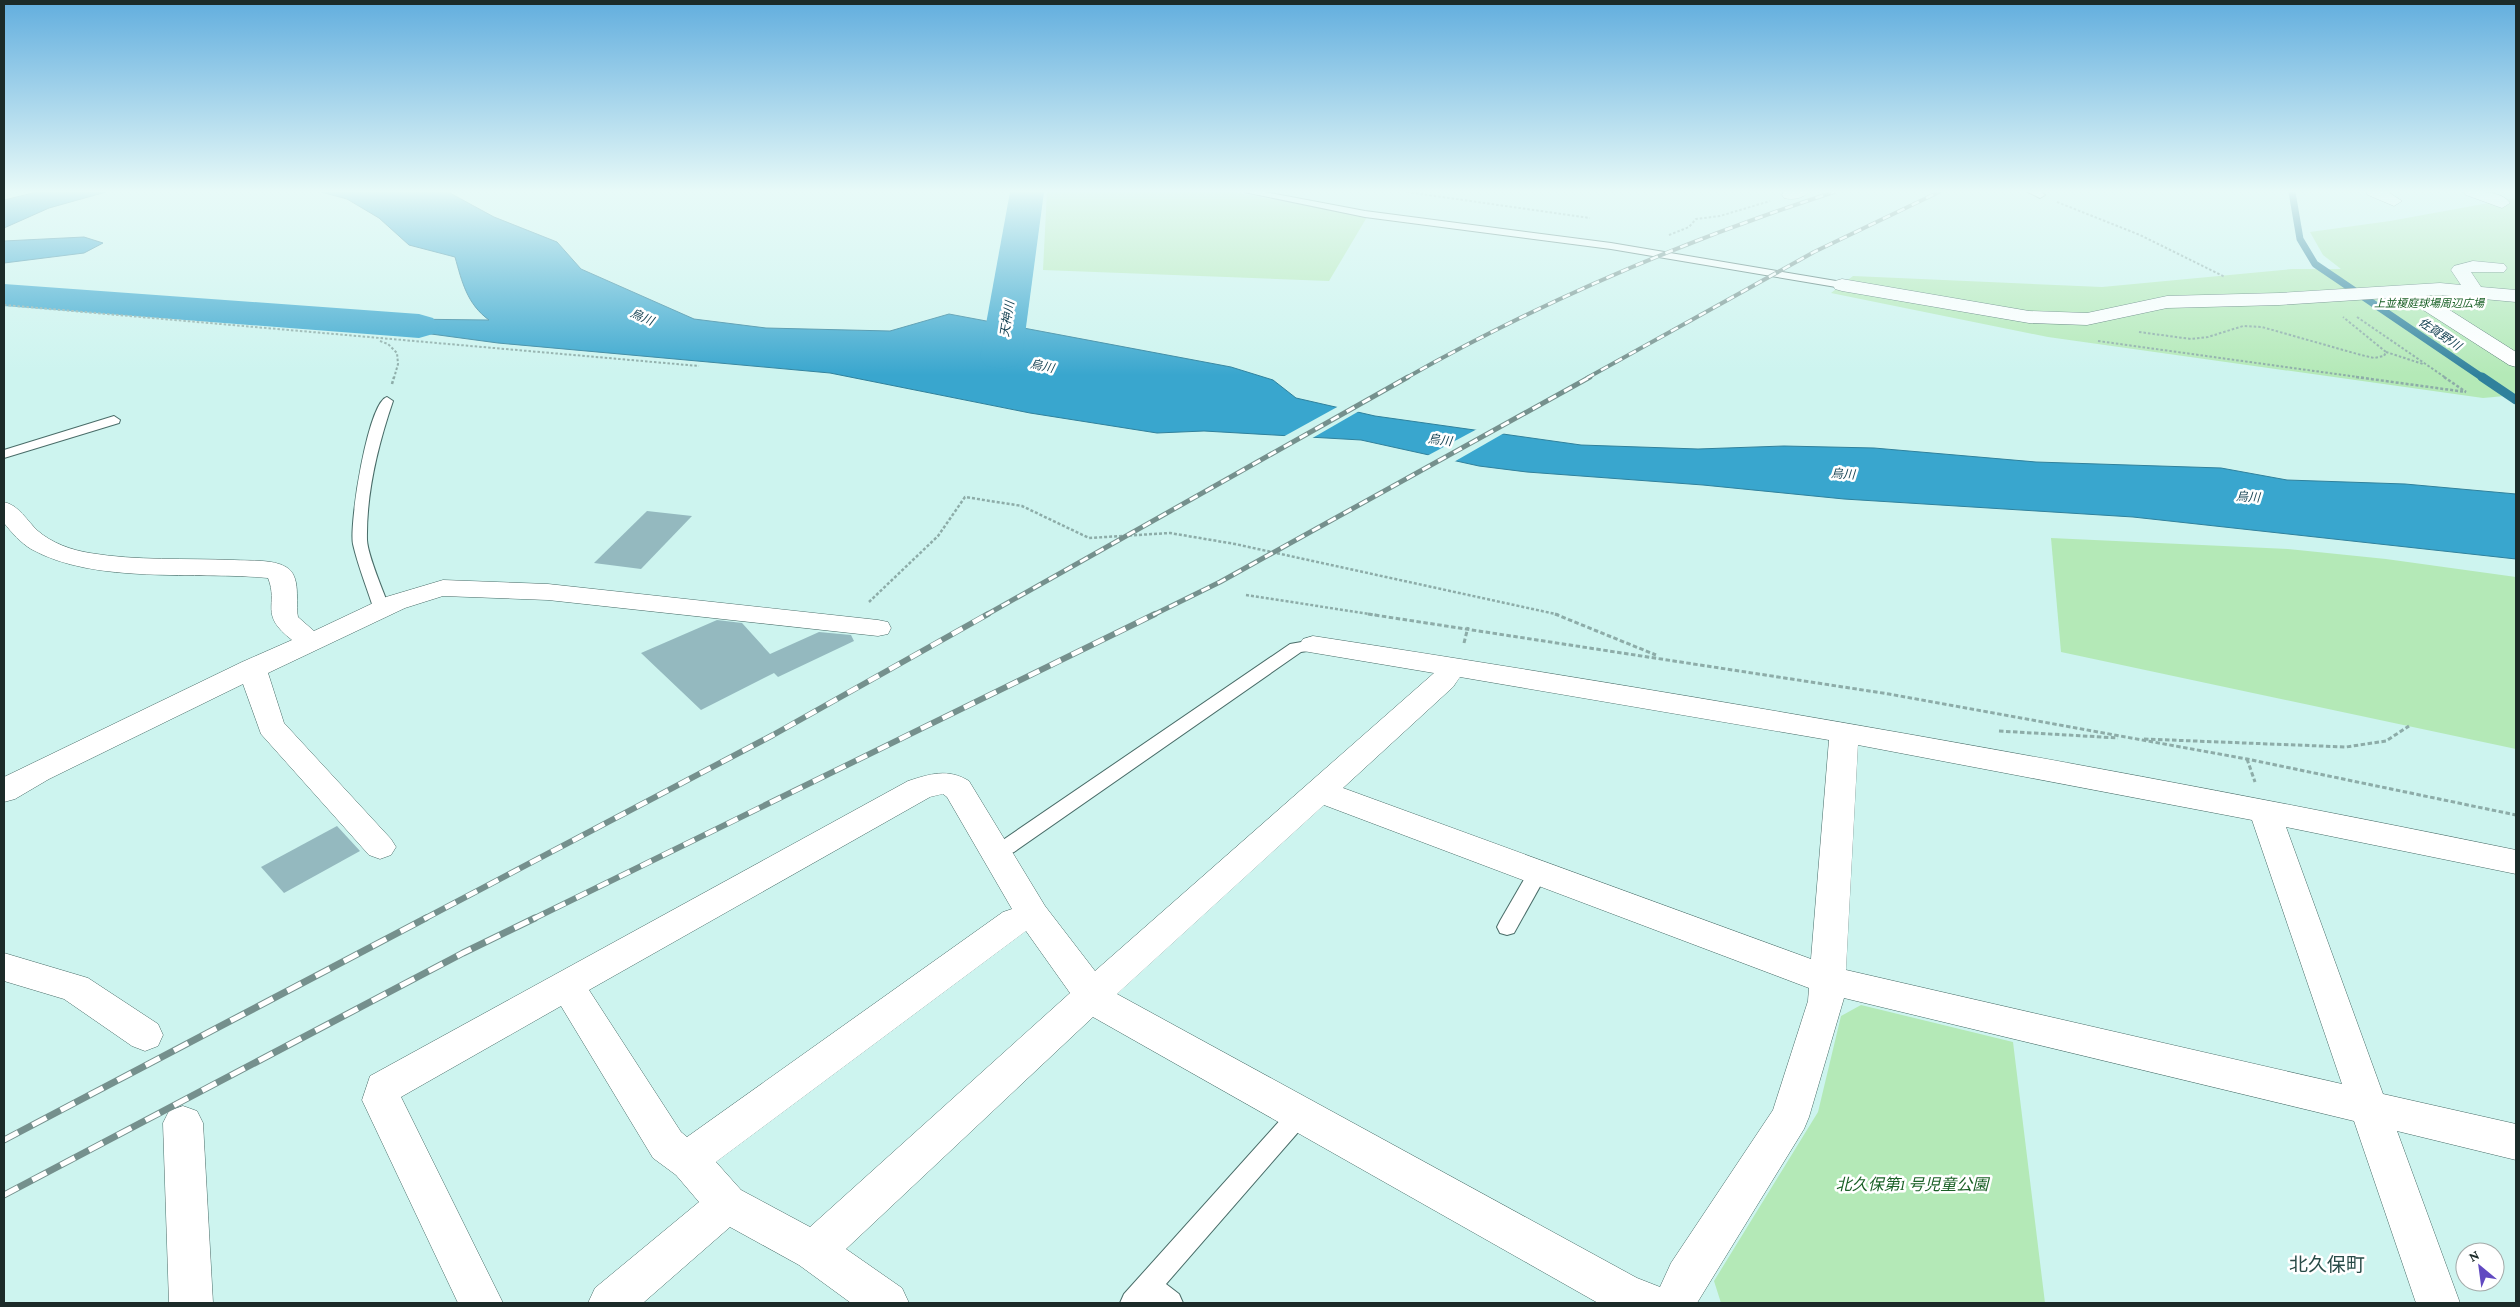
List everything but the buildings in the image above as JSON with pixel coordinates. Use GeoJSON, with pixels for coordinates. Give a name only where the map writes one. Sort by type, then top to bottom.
{"type":"FeatureCollection","features":[{"type":"Feature","properties":{"kind":"street"},"geometry":{"type":"LineString","coordinates":[[2474,291],[2460,270],[2473,266],[2498,268]]}},
{"type":"Feature","properties":{"kind":"street"},"geometry":{"type":"LineString","coordinates":[[1842,285],[1974,310],[2029,317],[2102,317],[2166,302],[2265,299],[2440,289],[2516,296]]}},
{"type":"Feature","properties":{"kind":"street"},"geometry":{"type":"LineString","coordinates":[[2408,292],[2516,361]]}},
{"type":"Feature","properties":{"kind":"street"},"geometry":{"type":"LineString","coordinates":[[4,509],[40,544],[89,560],[124,564],[226,566],[275,571],[281,575],[284,582],[284,615],[286,621],[311,642]]}},
{"type":"Feature","properties":{"kind":"street"},"geometry":{"type":"LineString","coordinates":[[4,791],[252,668],[382,610],[416,596],[443,588],[548,592],[878,628]]}},
{"type":"Feature","properties":{"kind":"street"},"geometry":{"type":"LineString","coordinates":[[1312,645],[1452,666],[1844,732],[2264,810],[2516,862]]}},
{"type":"Feature","properties":{"kind":"street"},"geometry":{"type":"LineString","coordinates":[[814,1251],[1092,995],[1443,681],[1452,666]]}},
{"type":"Feature","properties":{"kind":"street"},"geometry":{"type":"LineString","coordinates":[[252,668],[271,726],[380,847]]}},
{"type":"Feature","properties":{"kind":"street"},"geometry":{"type":"LineString","coordinates":[[1675,1303],[1686,1278],[1790,1117],[1826,1002],[1844,732]]}},
{"type":"Feature","properties":{"kind":"street"},"geometry":{"type":"LineString","coordinates":[[481,1303],[381,1100],[383,1088],[568,987],[919,789],[935,783],[950,783],[958,789],[1032,916],[1092,995],[1110,1010],[1625,1295],[1646,1303]]}},
{"type":"Feature","properties":{"kind":"street"},"geometry":{"type":"LineString","coordinates":[[1322,790],[1345,802],[1828,980],[2516,1142]]}},
{"type":"Feature","properties":{"kind":"street"},"geometry":{"type":"LineString","coordinates":[[2264,810],[2438,1303]]}},
{"type":"Feature","properties":{"kind":"street"},"geometry":{"type":"LineString","coordinates":[[690,1162],[703,1148],[1007,927],[1032,916]]}},
{"type":"Feature","properties":{"kind":"street"},"geometry":{"type":"LineString","coordinates":[[4,967],[75,988],[145,1035]]}},
{"type":"Feature","properties":{"kind":"street"},"geometry":{"type":"LineString","coordinates":[[568,987],[667,1145],[690,1162],[727,1204],[814,1251],[887,1303]]}},
{"type":"Feature","properties":{"kind":"street"},"geometry":{"type":"LineString","coordinates":[[184,1122],[191,1303]]}},
{"type":"Feature","properties":{"kind":"street"},"geometry":{"type":"LineString","coordinates":[[610,1303],[727,1204]]}},
{"type":"Feature","properties":{"kind":"lane"},"geometry":{"type":"LineString","coordinates":[[1652,253],[1842,285]]}},
{"type":"Feature","properties":{"kind":"lane"},"geometry":{"type":"LineString","coordinates":[[382,610],[360,542],[365,481],[373,440],[387,401]]}},
{"type":"Feature","properties":{"kind":"lane"},"geometry":{"type":"LineString","coordinates":[[4,454],[114,420]]}},
{"type":"Feature","properties":{"kind":"lane"},"geometry":{"type":"LineString","coordinates":[[994,853],[1007,847],[1296,648],[1312,645]]}},
{"type":"Feature","properties":{"kind":"lane"},"geometry":{"type":"LineString","coordinates":[[1508,927],[1537,874]]}},
{"type":"Feature","properties":{"kind":"lane"},"geometry":{"type":"LineString","coordinates":[[1170,1303],[1141,1295],[1299,1115]]}},
{"type":"Feature","properties":{"kind":"path"},"geometry":{"type":"LineString","coordinates":[[2179,253],[2265,299]]}},
{"type":"Feature","properties":{"kind":"path"},"geometry":{"type":"LineString","coordinates":[[4,304],[375,339],[699,366]]}},
{"type":"Feature","properties":{"kind":"path"},"geometry":{"type":"LineString","coordinates":[[2096,341],[2466,392],[2353,314]]}},
{"type":"Feature","properties":{"kind":"path"},"geometry":{"type":"LineString","coordinates":[[2347,315],[2341,315],[2386,352],[2428,366]]}},
{"type":"Feature","properties":{"kind":"path"},"geometry":{"type":"LineString","coordinates":[[2102,317],[2126,329],[2148,334],[2191,339],[2208,337],[2243,326],[2262,327],[2374,358],[2384,356],[2386,352]]}},
{"type":"Feature","properties":{"kind":"path"},"geometry":{"type":"LineString","coordinates":[[375,339],[394,349],[399,357],[399,366],[387,401]]}},
{"type":"Feature","properties":{"kind":"path"},"geometry":{"type":"LineString","coordinates":[[845,625],[938,536],[965,497],[1022,506],[1069,526],[1089,538],[1170,533],[1235,544],[1560,614],[1661,657]]}},
{"type":"Feature","properties":{"kind":"path"},"geometry":{"type":"LineString","coordinates":[[1246,594],[1661,657],[1889,694],[2247,759],[2516,815]]}},
{"type":"Feature","properties":{"kind":"path"},"geometry":{"type":"LineString","coordinates":[[1998,731],[2346,747],[2386,741],[2409,726]]}},
{"type":"Feature","properties":{"kind":"green space"},"geometry":{"type":"Polygon","coordinates":[[[1044,253],[1346,253],[1329,281],[1043,270],[1044,253]]]}},
{"type":"Feature","properties":{"kind":"green space","name":"上並榎庭球場周辺広場"},"geometry":{"type":"Polygon","coordinates":[[[2322,253],[2516,253],[2516,395],[2483,398],[2048,337],[1831,293],[1853,276],[2102,287],[2292,269],[2341,269],[2322,253]]]}},
{"type":"Feature","properties":{"kind":"green space"},"geometry":{"type":"Polygon","coordinates":[[[2051,538],[2288,549],[2386,559],[2516,577],[2516,749],[2061,652],[2051,538]]]}},
{"type":"Feature","properties":{"kind":"green space","name":"北久保第1 号児童公園"},"geometry":{"type":"Polygon","coordinates":[[[1861,1005],[2013,1042],[2045,1303],[1721,1303],[1714,1281],[1818,1112],[1841,1016],[1861,1005]]]}},
{"type":"Feature","properties":{"kind":"water"},"geometry":{"type":"Polygon","coordinates":[[[4,253],[84,253],[84,253],[4,263],[4,253]]]}},
{"type":"Feature","properties":{"kind":"water","name":"烏川"},"geometry":{"type":"Polygon","coordinates":[[[440,253],[567,253],[581,269],[694,319],[766,328],[890,331],[949,314],[1231,367],[1273,380],[1296,398],[1375,416],[1581,445],[1698,449],[1784,446],[1874,448],[2036,462],[2221,468],[2287,480],[2405,484],[2516,494],[2516,559],[2133,517],[1844,499],[1703,485],[1527,472],[1479,466],[1361,440],[1204,431],[1157,433],[1030,413],[830,373],[498,343],[342,322],[402,319],[489,320],[470,300],[455,257],[440,253]]]}},
{"type":"Feature","properties":{"kind":"pier"},"geometry":{"type":"Polygon","coordinates":[[[1339,406],[1361,410],[1309,440],[1281,438],[1339,406]]]}},
{"type":"Feature","properties":{"kind":"pier"},"geometry":{"type":"Polygon","coordinates":[[[1479,428],[1506,432],[1452,463],[1425,457],[1479,428]]]}},
{"type":"Feature","properties":{"kind":"waterway","name":"天神川"},"geometry":{"type":"LineString","coordinates":[[1001,357],[1017,253]]}},
{"type":"Feature","properties":{"kind":"waterway","name":"佐賀野川"},"geometry":{"type":"LineString","coordinates":[[2308,253],[2315,264],[2483,378]]}},
{"type":"Feature","properties":{"kind":"waterway"},"geometry":{"type":"LineString","coordinates":[[4,295],[419,326]]}},
{"type":"Feature","properties":{"kind":"waterway","name":"佐賀野川"},"geometry":{"type":"LineString","coordinates":[[2482,377],[2516,400]]}},
{"type":"Feature","properties":{"kind":"railway"},"geometry":{"type":"LineString","coordinates":[[1406,378],[1509,323],[1667,253]]}},
{"type":"Feature","properties":{"kind":"railway"},"geometry":{"type":"LineString","coordinates":[[1587,378],[1812,253]]}},
{"type":"Feature","properties":{"kind":"railway"},"geometry":{"type":"LineString","coordinates":[[986,615],[1408,377]]}},
{"type":"Feature","properties":{"kind":"railway"},"geometry":{"type":"LineString","coordinates":[[1153,615],[1220,582],[1590,377]]}},
{"type":"Feature","properties":{"kind":"railway"},"geometry":{"type":"LineString","coordinates":[[424,919],[773,735],[988,614]]}},
{"type":"Feature","properties":{"kind":"railway"},"geometry":{"type":"LineString","coordinates":[[533,919],[1155,614]]}},
{"type":"Feature","properties":{"kind":"railway"},"geometry":{"type":"LineString","coordinates":[[4,1140],[426,918]]}},
{"type":"Feature","properties":{"kind":"railway"},"geometry":{"type":"LineString","coordinates":[[4,1195],[463,953],[535,918]]}},
{"type":"Feature","properties":{"kind":"district","name":"北久保町"},"geometry":{"type":"Point","coordinates":[2327,1264]}}]}
